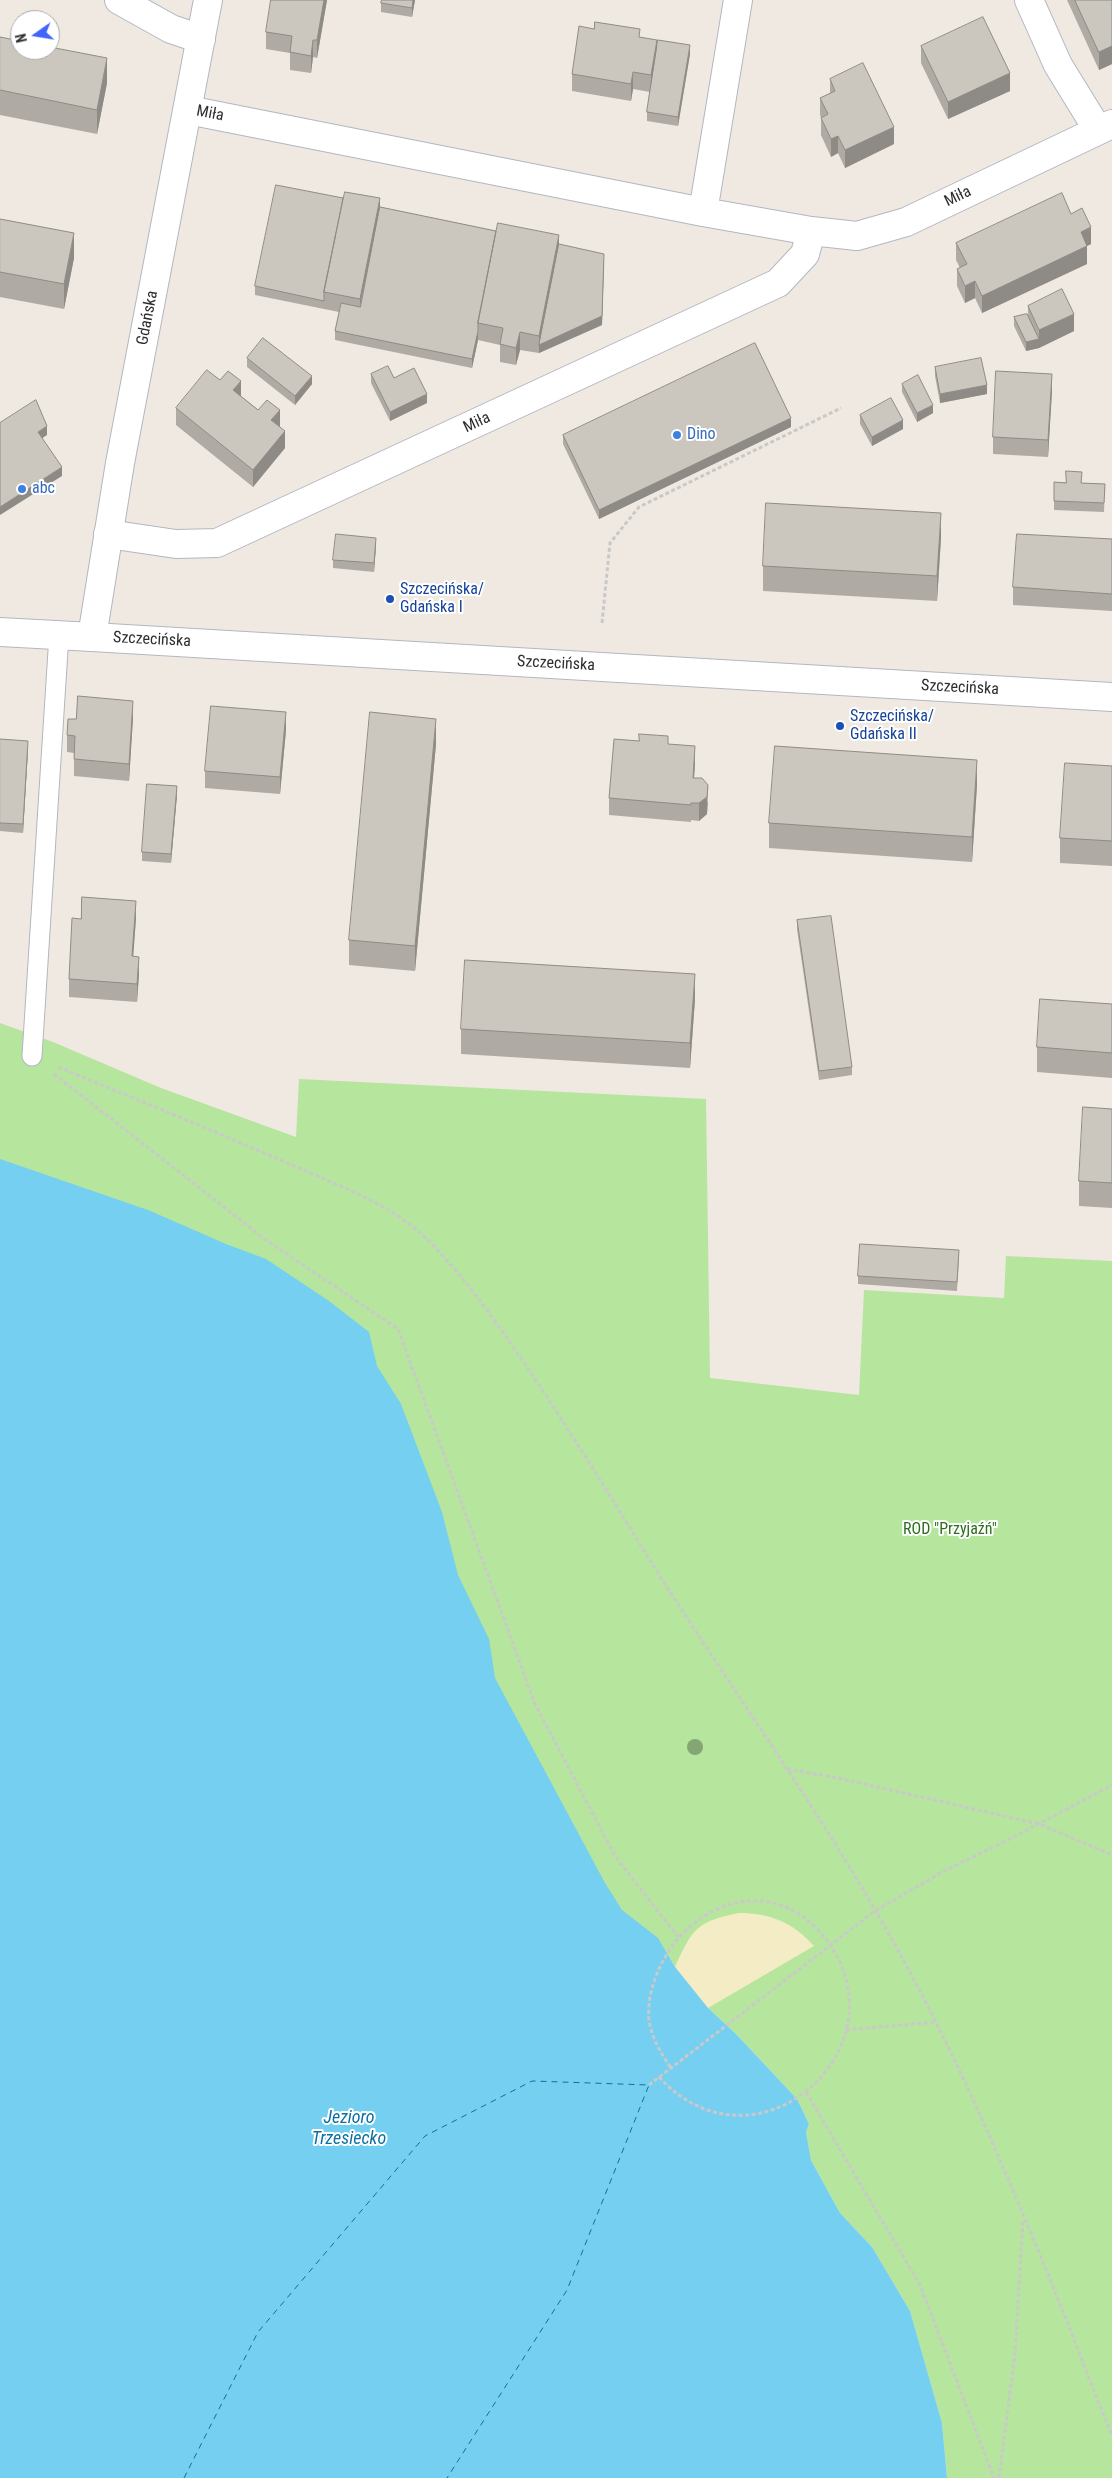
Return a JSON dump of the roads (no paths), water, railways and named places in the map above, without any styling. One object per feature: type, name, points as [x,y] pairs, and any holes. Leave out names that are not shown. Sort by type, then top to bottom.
[{"type":"street","points":[[119,0],[172,29],[201,39]]},
{"type":"street","name":"Gdańska","points":[[92,636],[108,534],[208,0]]},
{"type":"street","points":[[703,212],[738,0]]},
{"type":"street","name":"Miła","points":[[188,110],[703,212],[811,231],[857,236],[906,222],[1105,127],[1058,65],[1029,0]]},
{"type":"street","name":"Miła","points":[[108,534],[176,544],[216,543],[778,283],[805,254],[811,231]]},
{"type":"street","name":"Szczecińska","points":[[0,632],[1112,697]]},
{"type":"lane","points":[[32,1056],[59,635]]},
{"type":"water","name":"Jezioro Trzesiecko","points":[[0,1159],[148,1210],[266,1259],[329,1301],[369,1332],[377,1366],[401,1404],[442,1512],[458,1575],[489,1639],[495,1678],[605,1883],[622,1910],[658,1938],[675,1967],[708,2008],[736,2034],[797,2099],[809,2124],[806,2132],[811,2160],[840,2213],[872,2247],[910,2311],[942,2423],[947,2478],[0,2478]]},
{"type":"place","name":"Dino","points":[[677,435]]},
{"type":"place","name":"abc","points":[[22,489]]},
{"type":"place","name":"Szczecińska/ Gdańska I","points":[[390,599]]},
{"type":"place","name":"Szczecińska/ Gdańska II","points":[[840,726]]},
{"type":"park label","name":"ROD \"Przyjaźń\"","points":[[950,1530]]}]
